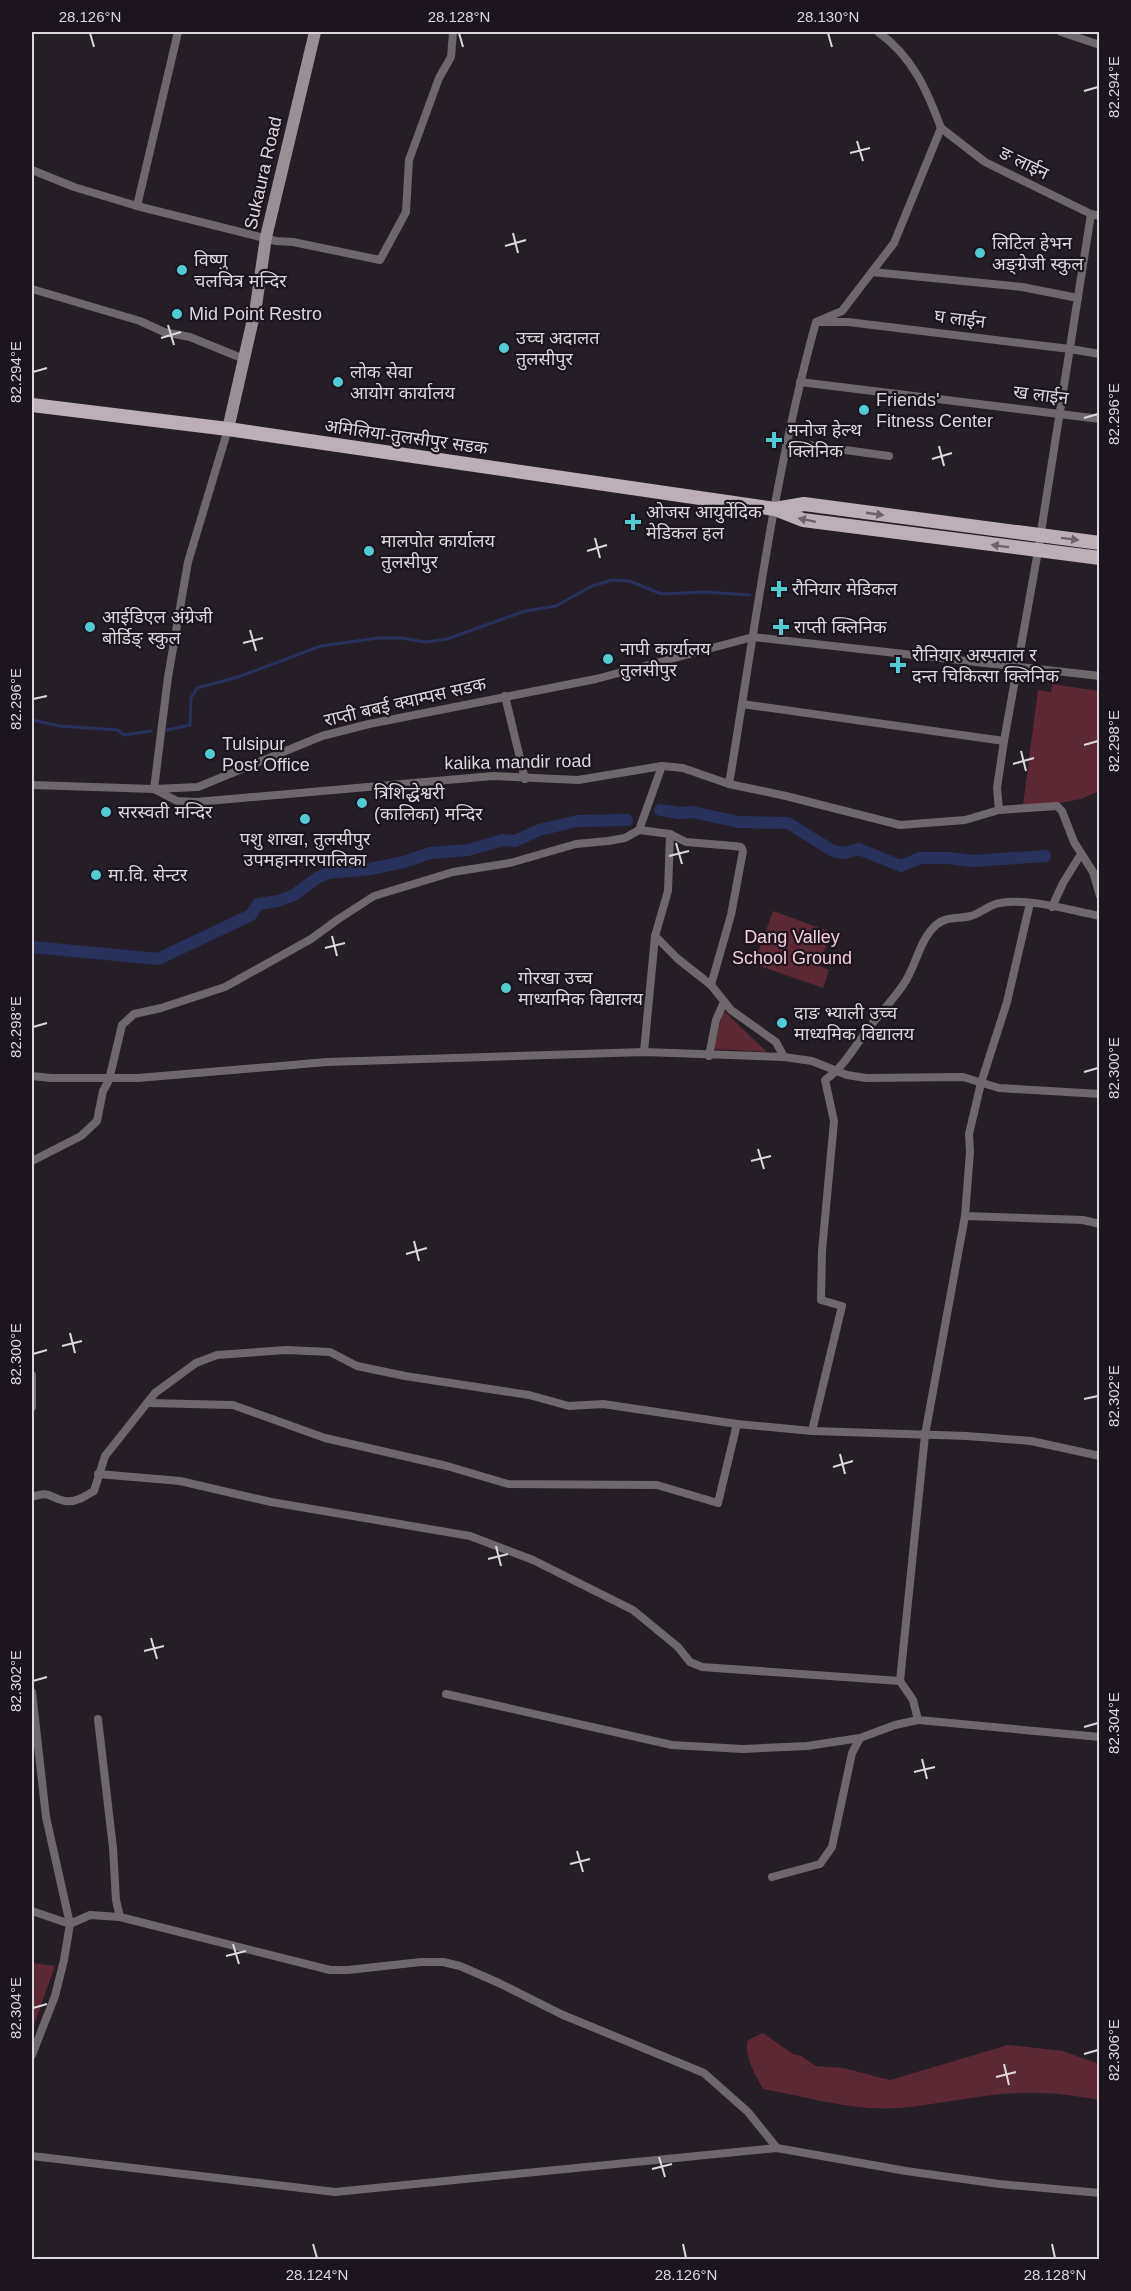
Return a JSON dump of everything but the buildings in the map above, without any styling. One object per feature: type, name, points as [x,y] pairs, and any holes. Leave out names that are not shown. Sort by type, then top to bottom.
[{"type":"main road","name":"अमिलिया-तुलसीपुर सडक","points":[[32,405],[228,429],[776,509]]},
{"type":"main road","points":[[776,509],[804,504],[1100,543]]},
{"type":"main road","points":[[776,509],[802,520],[1100,558]]},
{"type":"street","points":[[137,207],[178,32]]},
{"type":"street","name":"Sukaura Road","points":[[228,429],[256,306],[266,237],[315,32]]},
{"type":"street","points":[[32,170],[74,187],[137,207],[276,241],[293,242],[380,260],[406,213],[409,159],[439,78],[451,57],[453,32]]},
{"type":"street","points":[[729,784],[787,442],[816,322],[842,311],[894,243],[941,128],[914,67],[896,44],[878,32]]},
{"type":"street","points":[[1061,32],[1100,45]]},
{"type":"street","name":"ङ लाईन","points":[[941,128],[985,162],[1095,215]]},
{"type":"street","points":[[999,810],[997,788],[1004,741],[1041,536],[1078,298],[1095,215]]},
{"type":"street","points":[[872,272],[1022,286],[1078,298]]},
{"type":"street","points":[[32,289],[134,318],[164,332],[190,337],[244,359]]},
{"type":"street","name":"घ लाईन","points":[[816,322],[848,322],[1100,354]]},
{"type":"street","name":"ख लाईन","points":[[800,382],[1100,419]]},
{"type":"street","points":[[154,789],[168,677],[188,562],[228,429]]},
{"type":"street","points":[[787,442],[889,456]]},
{"type":"street","points":[[753,637],[1100,676]]},
{"type":"street","name":"राप्ती बबई क्याम्पस सडक","points":[[32,785],[154,789],[198,787],[322,736],[369,724],[596,679],[753,637]]},
{"type":"street","points":[[505,696],[525,779]]},
{"type":"street","points":[[742,705],[1004,741]]},
{"type":"street","points":[[639,831],[662,766]]},
{"type":"street","name":"kalika mandir road","points":[[154,789],[177,801],[195,802],[493,776],[578,780],[662,766],[683,768],[729,784],[900,825],[965,820],[999,810],[1057,806],[1062,811],[1081,854]]},
{"type":"street","points":[[32,1161],[81,1136],[97,1121],[123,1025],[134,1014],[161,1008],[225,987],[311,939],[374,896],[453,872],[510,863],[576,844],[608,841],[639,831],[670,834],[686,842],[741,847],[731,915],[711,985]]},
{"type":"street","points":[[644,1052],[655,936],[668,891],[670,834]]},
{"type":"street","points":[[1052,907],[1063,883],[1081,854],[1093,872],[1100,896]]},
{"type":"street","points":[[812,1431],[842,1306],[821,1300],[822,1251],[834,1120],[825,1080],[838,1071],[904,984],[928,934],[936,924],[946,919],[968,917],[983,912],[996,903],[1030,903],[1100,916]]},
{"type":"street","points":[[918,1720],[913,1700],[900,1681],[925,1435],[965,1216],[970,1152],[969,1134],[981,1083],[1006,1002],[1030,903]]},
{"type":"street","points":[[655,936],[678,959],[711,985],[731,1010],[776,1042],[784,1057]]},
{"type":"street","points":[[709,1056],[716,1020],[724,1002]]},
{"type":"street","points":[[32,1076],[109,1080],[327,1062],[644,1052],[784,1057],[813,1061],[847,1076],[866,1078],[963,1077],[999,1088],[1100,1094]]},
{"type":"street","points":[[965,1216],[1083,1221],[1100,1224]]},
{"type":"street","points":[[32,1497],[50,1493],[66,1502],[83,1498],[94,1491],[105,1456],[147,1403],[155,1393],[196,1363],[217,1355],[286,1350],[330,1352],[365,1368],[529,1395],[568,1406],[603,1404],[736,1424],[812,1431],[967,1436],[1031,1441],[1100,1456]]},
{"type":"street","points":[[32,1375],[32,1407]]},
{"type":"street","points":[[147,1403],[233,1405],[325,1438],[447,1466],[508,1484],[657,1485],[718,1503],[736,1424]]},
{"type":"street","points":[[98,1474],[180,1481],[272,1502],[470,1536],[533,1560],[633,1610],[678,1647],[690,1662],[702,1667],[900,1681]]},
{"type":"street","points":[[32,1692],[46,1817],[70,1924],[55,1996],[32,2055]]},
{"type":"street","points":[[446,1694],[672,1745],[744,1749],[807,1746],[860,1738],[895,1725],[918,1720],[1100,1737]]},
{"type":"street","points":[[98,1719],[113,1848],[116,1900],[120,1917]]},
{"type":"street","points":[[772,1877],[820,1864],[832,1847],[852,1753],[860,1738]]},
{"type":"street","points":[[32,1911],[70,1924],[90,1915],[120,1917],[330,1970],[421,1962],[443,1962],[460,1966],[563,2015],[704,2073],[748,2112],[777,2148]]},
{"type":"street","points":[[32,2156],[335,2192],[777,2148],[906,2171],[999,2184],[1100,2193]]},
{"type":"green space","points":[[1052,684],[1099,691],[1099,791],[1081,799],[1055,804],[1023,805],[1038,690],[1051,692]]},
{"type":"green space","name":"Dang Valley School Ground","points":[[773,911],[831,932],[819,966],[829,970],[823,988],[754,964]]},
{"type":"green space","points":[[723,1010],[767,1052],[714,1049]]},
{"type":"green space","points":[[32,1963],[55,1966],[32,2031]]},
{"type":"green space","points":[[763,2033],[793,2054],[801,2056],[816,2066],[843,2068],[890,2080],[1008,2045],[1063,2051],[1099,2064],[1099,2100],[1075,2096],[1016,2093],[912,2107],[881,2108],[847,2105],[763,2089],[751,2066],[747,2047],[748,2040]]},
{"type":"waterway","points":[[167,730],[190,725],[191,698],[197,688],[238,677],[321,646],[378,638],[401,638],[426,642],[447,639],[525,611],[556,606],[592,586],[612,580],[629,581],[662,594],[704,592],[750,595]]},
{"type":"waterway","points":[[32,720],[60,726],[118,730],[124,735],[151,731]]},
{"type":"waterway","points":[[660,810],[692,812],[739,822],[788,823],[833,851],[844,853],[859,849],[901,866],[920,858],[973,861],[1045,856]]},
{"type":"waterway","points":[[32,947],[158,959],[251,915],[258,904],[278,901],[294,895],[328,873],[370,869],[404,862],[430,853],[468,850],[503,840],[515,841],[539,830],[577,821],[627,820]]},
{"type":"place","name":"लिटिल हेभन अङ्‍ग्रेजी स्कुल","points":[[980,253]]},
{"type":"place","name":"विष्णु चलचित्र मन्दिर","points":[[182,270]]},
{"type":"place","name":"Mid Point Restro","points":[[177,314]]},
{"type":"place","name":"उच्च अदालत तुलसीपुर","points":[[504,348]]},
{"type":"place","name":"लोक सेवा आयोग कार्यालय","points":[[338,382]]},
{"type":"place","name":"Friends' Fitness Center","points":[[864,410]]},
{"type":"place","name":"मनोज हेल्थ क्लिनिक","points":[[774,440]]},
{"type":"place","name":"ओजस आयुर्वेदिक मेडिकल हल","points":[[633,522]]},
{"type":"place","name":"मालपोत कार्यालय तुलसीपुर","points":[[369,551]]},
{"type":"place","name":"रौनियार मेडिकल","points":[[779,589]]},
{"type":"place","name":"आईडिएल अंग्रेजी बोर्डिङ् स्कुल","points":[[90,627]]},
{"type":"place","name":"राप्ती क्लिनिक","points":[[781,627]]},
{"type":"place","name":"नापी कार्यालय तुलसीपुर","points":[[608,659]]},
{"type":"place","name":"रौनियार अस्पताल र दन्त चिकित्सा क्लिनिक","points":[[898,665]]},
{"type":"place","name":"Tulsipur Post Office","points":[[210,754]]},
{"type":"place","name":"त्रिशिद्धेश्वरी (कालिका) मन्दिर","points":[[362,803]]},
{"type":"place","name":"सरस्वती मन्दिर","points":[[106,812]]},
{"type":"place","name":"पशु शाखा, तुलसीपुर उपमहानगरपालिका","points":[[305,819]]},
{"type":"place","name":"मा.वि. सेन्टर","points":[[96,875]]},
{"type":"place","name":"गोरखा उच्च माध्यामिक विद्यालय","points":[[506,988]]},
{"type":"place","name":"दाङ भ्याली उच्च माध्यमिक विद्यालय","points":[[782,1023]]}]
